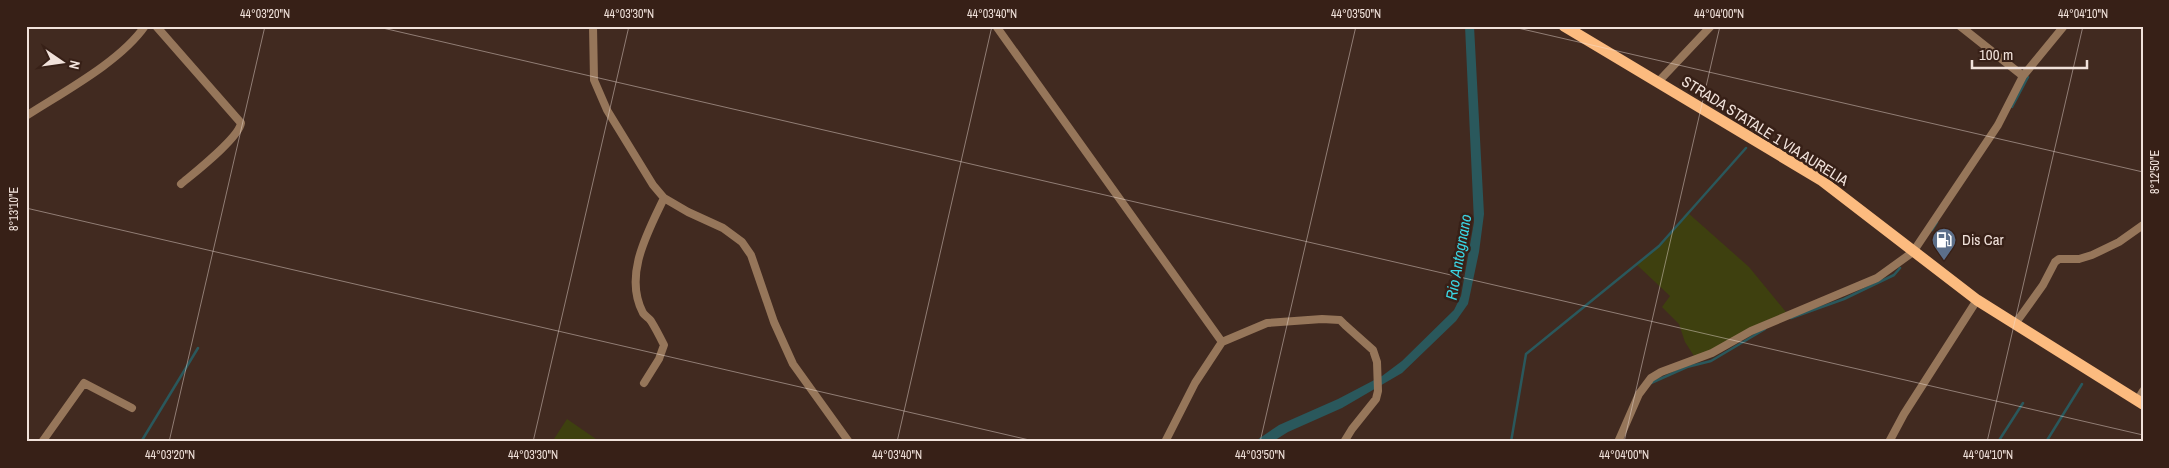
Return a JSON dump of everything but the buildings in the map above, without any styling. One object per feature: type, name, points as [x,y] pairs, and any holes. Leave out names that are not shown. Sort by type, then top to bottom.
[{"type":"main road","name":"STRADA STATALE 1 VIA AURELIA","points":[[1564,26],[1837,191],[1977,300],[2141,399]]},
{"type":"street","points":[[26,116],[101,67],[127,46],[145,26]]},
{"type":"street","points":[[156,26],[242,123],[228,142],[181,184]]},
{"type":"street","points":[[593,26],[596,86],[607,110],[653,184],[664,198],[688,212],[723,228],[742,242],[751,255],[774,322],[793,364],[849,442]]},
{"type":"street","points":[[996,26],[1222,342]]},
{"type":"street","points":[[1658,82],[1712,26]]},
{"type":"street","points":[[1960,26],[2024,76]]},
{"type":"street","points":[[1618,442],[1639,394],[1652,378],[1661,372],[1712,353],[1751,331],[1870,281],[1887,272],[1913,252],[1953,190],[1998,126],[2024,76],[2064,26]]},
{"type":"street","points":[[644,383],[664,345],[650,319],[644,314],[638,295],[636,271],[648,232],[664,198]]},
{"type":"street","points":[[2015,324],[2043,285],[2059,258],[2079,259],[2092,255],[2119,242],[2143,225]]},
{"type":"street","points":[[1888,442],[1977,300]]},
{"type":"street","points":[[1165,442],[1191,390],[1222,342],[1267,323],[1322,319],[1340,320],[1373,350],[1377,362],[1378,391],[1376,399],[1344,442]]},
{"type":"street","points":[[42,442],[84,383],[132,408]]},
{"type":"shaded area","points":[[1687,212],[1749,267],[1786,312],[1752,327],[1711,350],[1694,356],[1685,342],[1679,324],[1662,307],[1670,296],[1637,265],[1666,240]]},
{"type":"shaded area","points":[[567,419],[596,439],[601,442],[552,442]]},
{"type":"water","points":[[1465,26],[1474,26],[1484,214],[1479,252],[1468,304],[1456,321],[1402,373],[1342,408],[1288,432],[1272,442],[1254,442],[1279,425],[1338,399],[1382,376],[1402,361],[1454,310],[1461,296],[1474,222]]},
{"type":"waterway","points":[[2012,107],[2028,77]]},
{"type":"waterway","points":[[1511,442],[1526,354],[1659,246],[1746,148]]},
{"type":"waterway","points":[[1932,230],[1937,222]]},
{"type":"waterway","points":[[1791,318],[1844,299],[1894,275],[1900,268]]},
{"type":"waterway","points":[[1651,383],[1687,367],[1711,361],[1765,329]]},
{"type":"waterway","points":[[141,442],[198,348]]},
{"type":"waterway","points":[[2046,442],[2082,384]]},
{"type":"waterway","points":[[1998,442],[2023,403]]},
{"type":"place","name":"Dis Car","points":[[1944,261]]},
{"type":"water label","name":"Rio Antognano","points":[[1458,257]]}]
